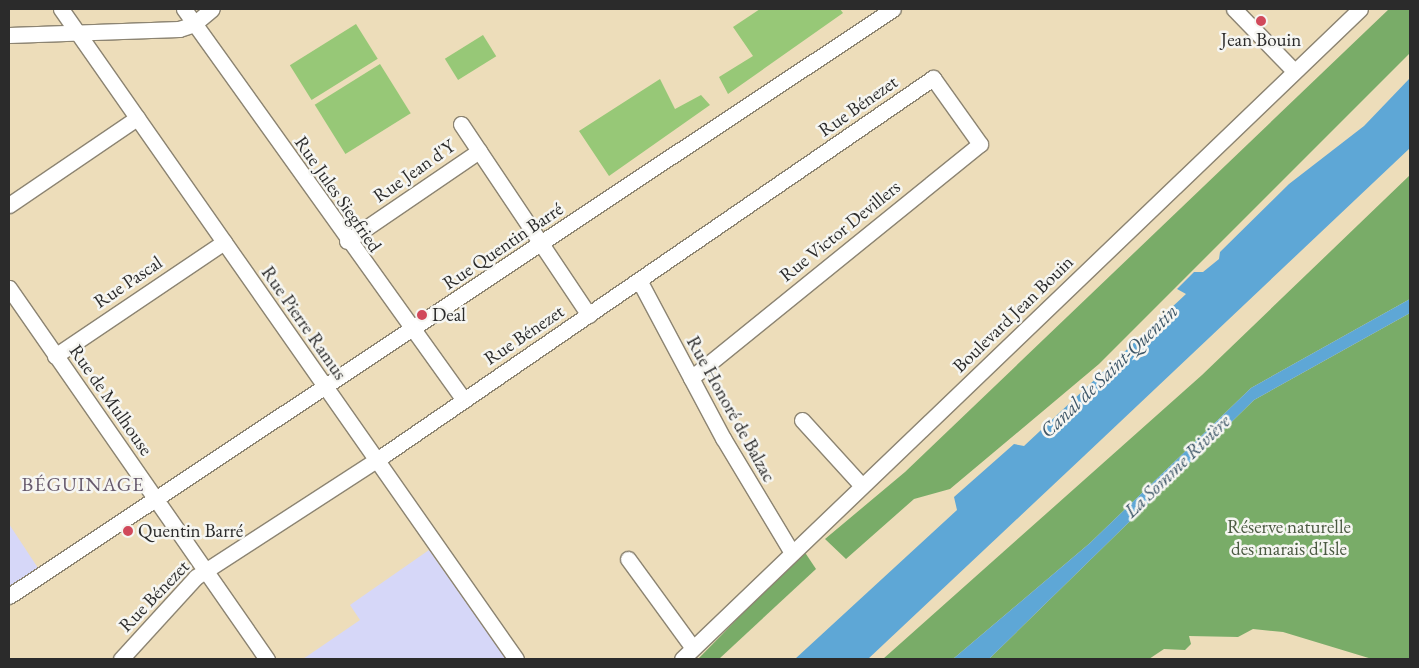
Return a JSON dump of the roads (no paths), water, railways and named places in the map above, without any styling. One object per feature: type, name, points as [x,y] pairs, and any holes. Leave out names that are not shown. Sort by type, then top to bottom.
[{"type":"street","name":"Rue Pierre Ramus","points":[[60,9],[516,659]]},
{"type":"street","name":"Rue Jules Siegfried","points":[[184,9],[412,332],[464,400]]},
{"type":"street","points":[[9,35],[179,29],[194,24],[212,9]]},
{"type":"street","name":"Rue Quentin Barré","points":[[9,596],[412,332],[541,243],[893,9]]},
{"type":"street","points":[[1234,9],[1294,71]]},
{"type":"street","name":"Boulevard Jean Bouin","points":[[682,659],[1360,9]]},
{"type":"street","name":"Rue Bénezet","points":[[121,659],[205,572],[376,460],[640,282],[933,78],[954,107]]},
{"type":"street","name":"Rue Victor Devillers","points":[[691,378],[980,144],[954,107]]},
{"type":"street","points":[[9,205],[137,118]]},
{"type":"street","points":[[461,124],[589,315]]},
{"type":"street","name":"Rue Jean d'Y","points":[[347,241],[478,151]]},
{"type":"street","name":"Rue Pascal","points":[[56,356],[224,242]]},
{"type":"street","name":"Rue Honoré de Balzac","points":[[640,282],[691,378],[792,553]]},
{"type":"street","name":"Rue de Mulhouse","points":[[9,288],[267,659]]},
{"type":"street","points":[[802,420],[862,486]]},
{"type":"street","points":[[628,559],[693,648]]},
{"type":"water","name":"Canal de Saint-Quentin","points":[[1410,78],[1410,148],[1084,456],[868,659],[795,659],[957,510],[954,497],[1014,444],[1024,446],[1186,294],[1177,289],[1194,272],[1203,272],[1219,259],[1220,252],[1289,184],[1364,126]]},
{"type":"water","name":"La Somme Rivière","points":[[1410,299],[1410,313],[1254,400],[989,659],[953,659],[1090,543],[1251,388]]},
{"type":"place","name":"Jean Bouin","points":[[1261,21]]},
{"type":"place","name":"Deal","points":[[422,315]]},
{"type":"place","name":"Quentin Barré","points":[[128,531]]},
{"type":"district","name":"BÉGUINAGE","points":[[83,484]]},
{"type":"park label","name":"Réserve naturelle des marais d'Isle","points":[[1289,538]]}]
